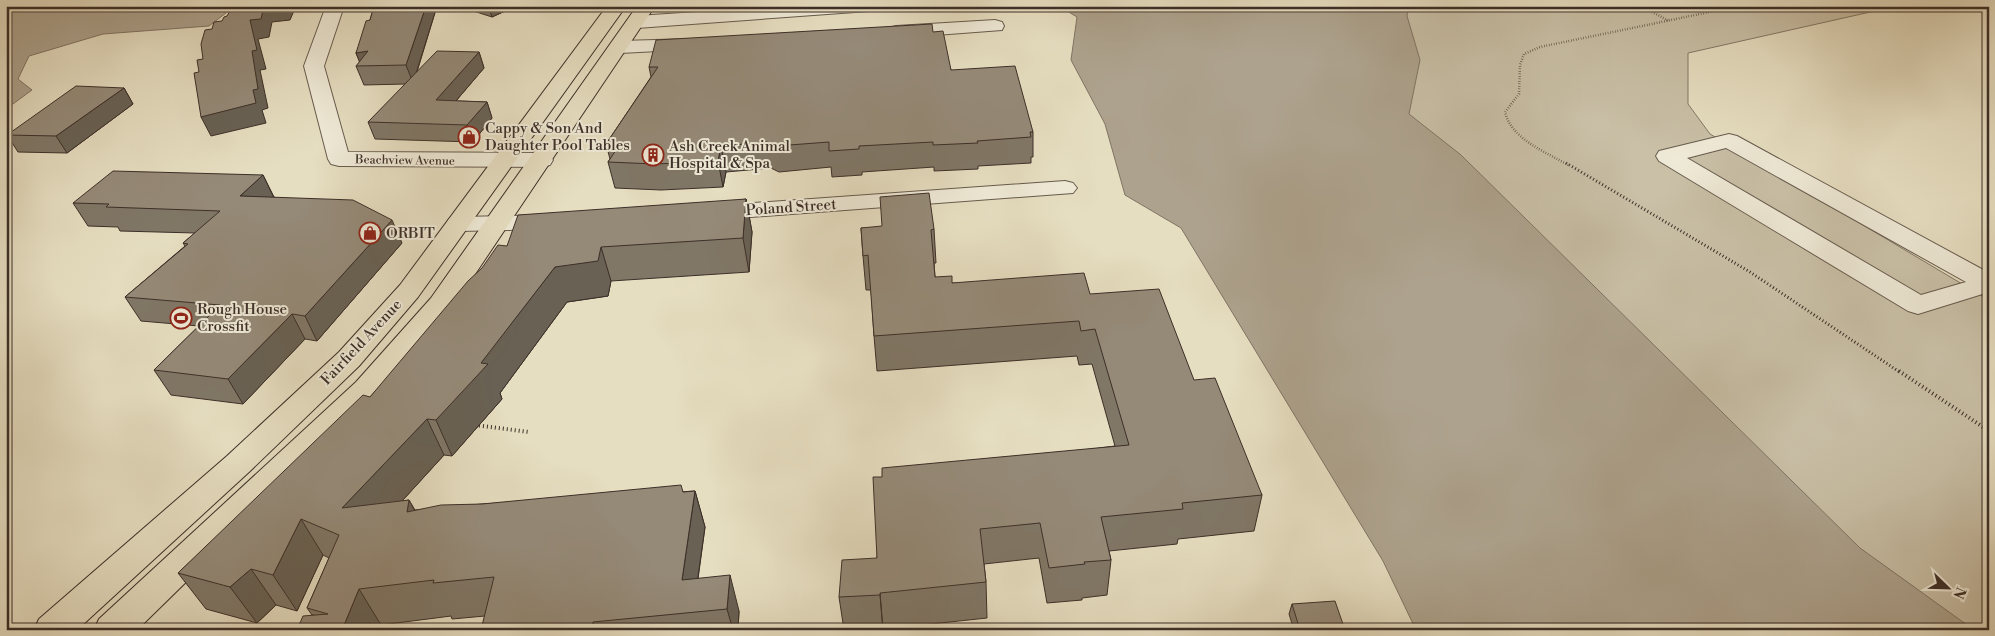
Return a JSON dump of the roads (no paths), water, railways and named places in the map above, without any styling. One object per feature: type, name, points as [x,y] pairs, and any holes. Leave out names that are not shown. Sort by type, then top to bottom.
[{"type":"main road","name":"Fairfield Avenue","points":[[52,630],[238,464],[349,359],[409,291],[588,46],[626,15]]},
{"type":"main road","points":[[112,630],[332,422],[366,388],[441,304],[620,47],[626,15]]},
{"type":"main road","points":[[588,46],[620,47]]},
{"type":"main road","points":[[292,413],[332,422]]},
{"type":"street","name":"Beachview Avenue","points":[[335,6],[314,66],[339,159],[542,160]]},
{"type":"street","points":[[626,15],[869,6]]},
{"type":"street","points":[[878,33],[995,26]]},
{"type":"street","points":[[620,47],[644,48],[712,43]]},
{"type":"street","points":[[1729,141],[1989,284],[1918,305],[1667,156],[1729,141]]},
{"type":"street","name":"Poland Street","points":[[690,215],[1065,188]]},
{"type":"street","points":[[458,224],[575,222]]},
{"type":"place","name":"Cappy & Son And Daughter Pool Tables","points":[[469,137]]},
{"type":"place","name":"Ash Creek Animal Hospital & Spa","points":[[653,155]]},
{"type":"place","name":"ORBIT","points":[[370,233]]},
{"type":"place","name":"Rough House Crossfit","points":[[181,318]]}]
